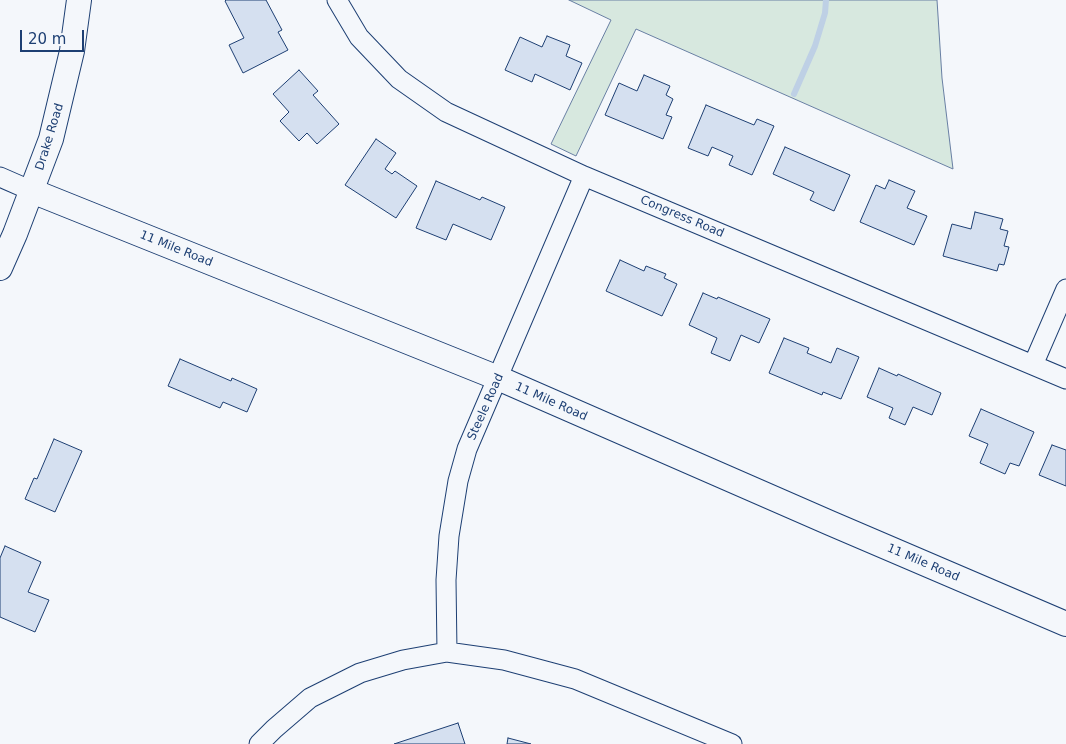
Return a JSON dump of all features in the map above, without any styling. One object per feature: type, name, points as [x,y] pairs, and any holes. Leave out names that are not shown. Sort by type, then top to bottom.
[{"type":"street","name":"Drake Road","points":[[0,268],[51,139],[72,51],[79,0]]},
{"type":"street","name":"Congress Road","points":[[337,0],[359,37],[399,79],[446,112],[584,176],[1066,379]]},
{"type":"street","name":"Steele Road","points":[[447,652],[446,580],[449,536],[458,481],[467,449],[584,176]]},
{"type":"street","points":[[0,177],[32,191]]},
{"type":"street","name":"11 Mile Road","points":[[32,191],[498,378],[821,520],[1066,624]]},
{"type":"street","points":[[1033,365],[1066,289]]},
{"type":"street","points":[[259,744],[310,698],[360,673],[403,660],[447,652],[504,660],[575,679],[732,744]]},
{"type":"shaded area","points":[[569,0],[937,0],[942,78],[953,169],[636,29],[576,156],[551,144],[611,20]]},
{"type":"building","points":[[226,0],[266,0],[282,30],[278,32],[288,50],[243,73],[229,45],[244,38]]},
{"type":"building","points":[[547,36],[570,45],[566,56],[582,63],[570,90],[535,74],[532,82],[505,70],[520,37],[542,47]]},
{"type":"building","points":[[299,70],[318,91],[313,95],[339,124],[317,144],[307,133],[299,141],[280,121],[289,112],[273,94]]},
{"type":"building","points":[[644,75],[670,86],[666,95],[673,99],[666,115],[672,117],[663,139],[605,115],[619,83],[637,91]]},
{"type":"building","points":[[706,105],[754,125],[757,119],[774,126],[752,175],[729,165],[733,156],[712,147],[708,156],[688,148]]},
{"type":"building","points":[[376,139],[396,153],[385,169],[392,174],[395,171],[417,186],[396,218],[345,185]]},
{"type":"building","points":[[785,147],[850,175],[834,211],[810,200],[814,192],[773,174]]},
{"type":"building","points":[[889,180],[915,191],[907,208],[927,216],[914,245],[860,222],[876,185],[885,189]]},
{"type":"building","points":[[436,181],[480,200],[482,197],[505,207],[491,240],[453,224],[446,240],[416,228]]},
{"type":"building","points":[[975,212],[1003,219],[1000,229],[1008,231],[1004,246],[1009,247],[1004,265],[999,264],[997,271],[943,256],[952,224],[971,229]]},
{"type":"building","points":[[620,260],[644,271],[646,266],[666,274],[664,278],[677,284],[662,316],[606,291]]},
{"type":"building","points":[[703,293],[717,299],[718,297],[770,319],[759,343],[741,335],[730,361],[711,353],[717,338],[689,325]]},
{"type":"building","points":[[784,338],[809,348],[807,353],[831,363],[837,348],[859,357],[841,399],[823,392],[822,395],[769,373]]},
{"type":"building","points":[[180,359],[231,381],[232,378],[257,389],[247,412],[223,402],[220,408],[168,386]]},
{"type":"building","points":[[879,368],[897,376],[898,374],[941,393],[932,415],[913,407],[905,425],[889,418],[893,408],[867,397]]},
{"type":"building","points":[[981,409],[1034,432],[1019,466],[1010,463],[1005,474],[980,463],[988,444],[969,436]]},
{"type":"building","points":[[54,439],[82,451],[55,512],[25,499],[34,478],[37,479]]},
{"type":"building","points":[[1052,445],[1066,450],[1066,486],[1039,475]]},
{"type":"building","points":[[5,546],[41,562],[28,592],[49,600],[35,632],[0,617],[0,558]]},
{"type":"building","points":[[458,723],[465,744],[394,744]]},
{"type":"building","points":[[508,738],[531,744],[507,744]]},
{"type":"waterway","points":[[794,94],[815,46],[825,13],[826,0]]}]
